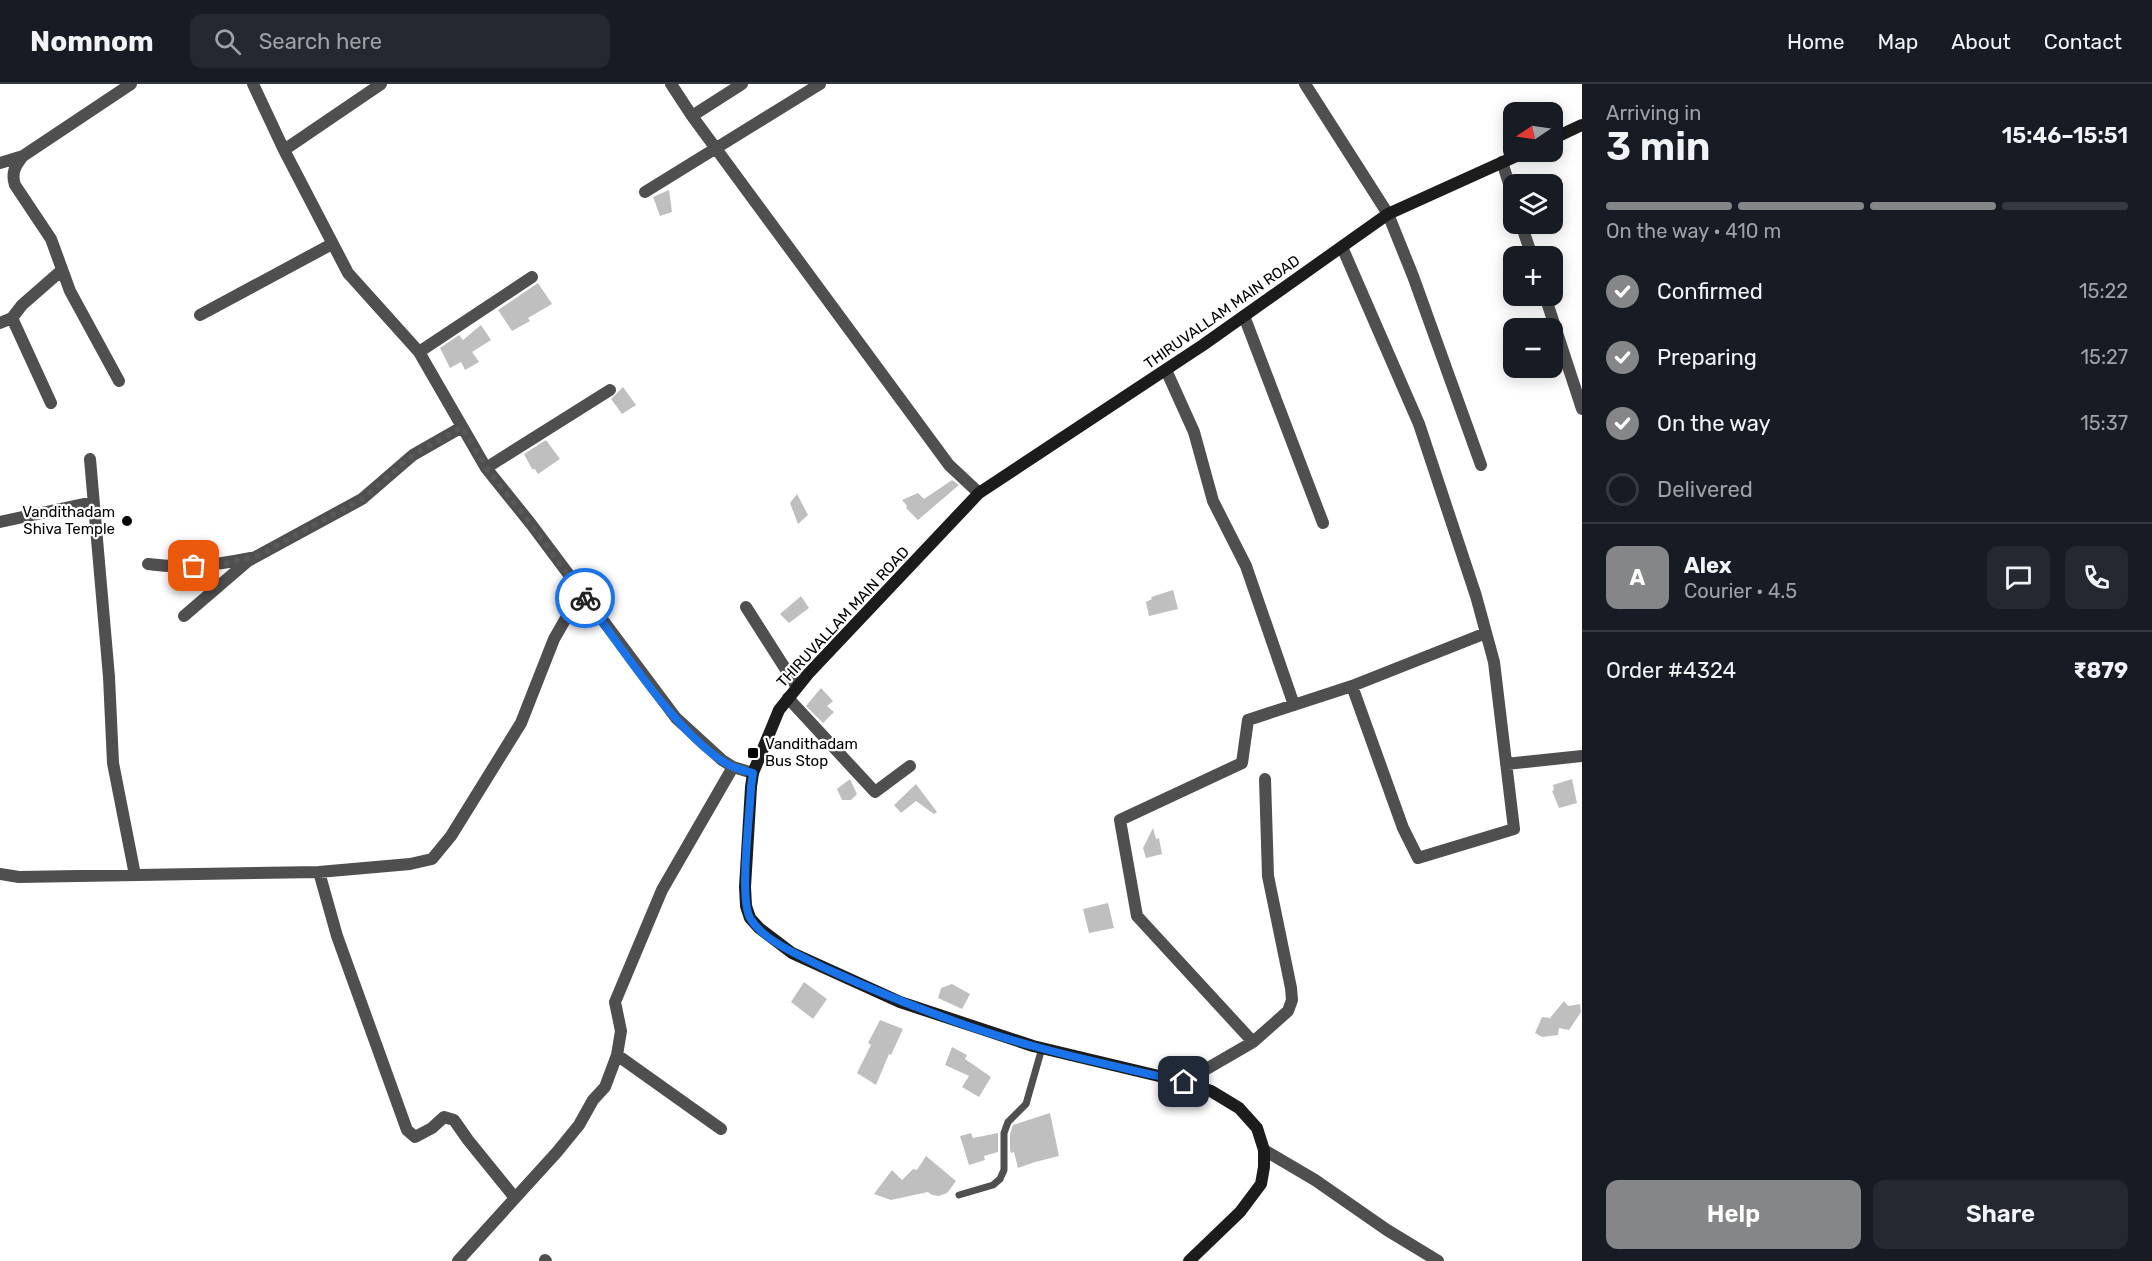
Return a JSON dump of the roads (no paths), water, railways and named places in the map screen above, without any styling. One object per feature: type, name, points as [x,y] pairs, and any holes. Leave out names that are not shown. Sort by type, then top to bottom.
[{"type":"main road","points":[[1563,134],[1582,125]]},
{"type":"main road","name":"THIRUVALLAM MAIN ROAD","points":[[1189,1261],[1240,1212],[1261,1184],[1264,1149],[1257,1128],[1239,1108],[1211,1091],[1184,1082],[1042,1048],[900,1002],[792,952],[759,928],[750,918],[746,906],[745,887],[753,773],[779,710],[788,698],[979,493],[1166,370],[1388,214],[1502,162]]},
{"type":"street","points":[[0,163],[23,156],[131,84]]},
{"type":"street","points":[[253,84],[284,150],[348,273],[419,352],[486,468],[531,524],[676,718],[698,740],[733,767],[753,773]]},
{"type":"street","points":[[284,150],[381,84]]},
{"type":"street","points":[[671,84],[692,116],[949,465],[979,493]]},
{"type":"street","points":[[692,116],[742,84]]},
{"type":"street","points":[[645,192],[820,84]]},
{"type":"street","points":[[1305,84],[1388,214],[1413,276],[1481,465]]},
{"type":"street","points":[[23,156],[14,170],[15,185],[51,239],[70,291],[118,381]]},
{"type":"street","points":[[1502,162],[1506,174]]},
{"type":"street","points":[[200,315],[332,244]]},
{"type":"street","points":[[1342,247],[1419,424],[1476,596],[1494,662],[1514,829],[1418,858],[1403,828],[1352,686]]},
{"type":"street","points":[[0,323],[12,318],[22,304],[62,270]]},
{"type":"street","points":[[419,352],[532,277]]},
{"type":"street","points":[[1548,306],[1582,409]]},
{"type":"street","points":[[1245,316],[1323,523]]},
{"type":"street","points":[[12,318],[51,403]]},
{"type":"street","points":[[1166,370],[1194,432],[1214,501],[1246,566],[1294,705]]},
{"type":"street","points":[[486,468],[610,390]]},
{"type":"street","points":[[184,616],[255,557],[362,499],[413,455],[462,427]]},
{"type":"street","points":[[90,459],[109,677],[113,763],[135,875]]},
{"type":"street","points":[[0,522],[93,501]]},
{"type":"street","points":[[148,564],[171,567],[217,565],[255,557]]},
{"type":"street","points":[[0,874],[19,877],[319,872],[425,861],[438,853],[451,836],[521,723],[554,639],[581,592]]},
{"type":"street","points":[[746,607],[797,687]]},
{"type":"street","points":[[1253,1042],[1137,916],[1120,820],[1242,763],[1248,720],[1352,686],[1486,633]]},
{"type":"street","points":[[788,698],[874,792],[910,766]]},
{"type":"street","points":[[1506,764],[1582,756]]},
{"type":"street","points":[[458,1261],[579,1125],[593,1100],[605,1087],[617,1055],[621,1031],[615,1002],[662,890],[733,767]]},
{"type":"street","points":[[1184,1082],[1253,1042],[1287,1011],[1292,1000],[1285,954],[1268,876],[1265,779]]},
{"type":"street","points":[[319,872],[337,936],[407,1130],[415,1137],[432,1128],[444,1117],[454,1120],[515,1198]]},
{"type":"street","points":[[617,1055],[722,1129]]},
{"type":"street","points":[[1264,1149],[1438,1261]]},
{"type":"lane","points":[[959,1195],[993,1185],[1000,1179],[1004,1170],[1004,1133],[1008,1122],[1026,1104],[1042,1048]]},
{"type":"place","name":"Vandithadam Shiva Temple","points":[[127,521]]},
{"type":"place","name":"Vandithadam Bus Stop","points":[[753,753]]}]
